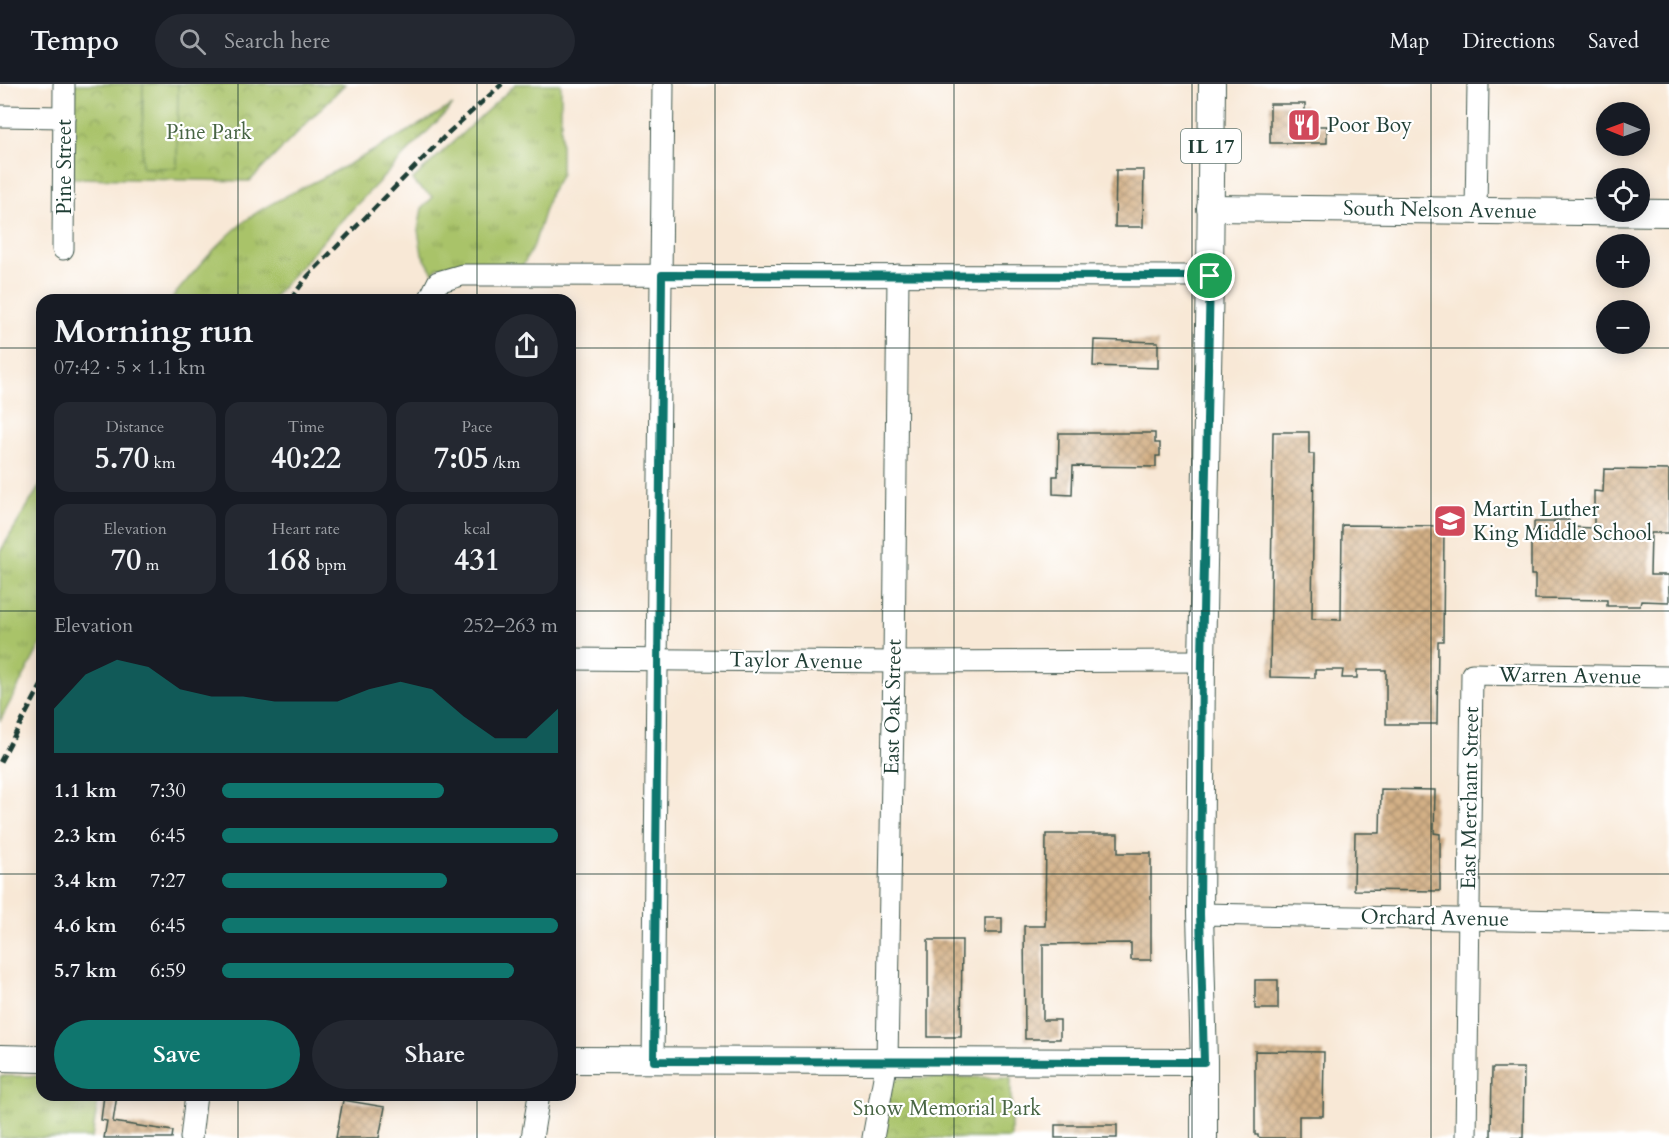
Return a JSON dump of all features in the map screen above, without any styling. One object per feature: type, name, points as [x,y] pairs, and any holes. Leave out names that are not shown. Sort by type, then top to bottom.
[{"type":"main road","name":"IL 17","points":[[1204,1138],[1200,914],[1212,84]]},
{"type":"main road","name":"South Nelson Avenue","points":[[1210,208],[1669,213]]},
{"type":"main road","points":[[0,1058],[36,1059]]},
{"type":"main road","points":[[576,1060],[1204,1062]]},
{"type":"street","name":"Pine Street","points":[[63,249],[64,84]]},
{"type":"street","points":[[654,1061],[663,84]]},
{"type":"street","points":[[1476,210],[1478,84]]},
{"type":"street","points":[[0,116],[64,117]]},
{"type":"street","points":[[434,291],[462,274],[1210,276]]},
{"type":"street","name":"East Oak Street","points":[[873,1138],[887,1061],[898,275]]},
{"type":"street","name":"Taylor Avenue","points":[[576,659],[894,662],[1202,661]]},
{"type":"street","name":"Warren Avenue","points":[[1472,674],[1669,677]]},
{"type":"street","name":"East Merchant Street","points":[[1466,1138],[1472,674]]},
{"type":"street","name":"Orchard Avenue","points":[[1200,914],[1669,923]]},
{"type":"street","points":[[191,1138],[195,1101]]},
{"type":"street","points":[[532,1138],[537,1101]]},
{"type":"green space","name":"Pine Park","points":[[74,84],[345,84],[250,181],[73,178]]},
{"type":"green space","points":[[143,84],[178,84],[177,168],[142,168]]},
{"type":"green space","points":[[516,84],[561,84],[561,174],[550,193],[534,245],[522,267],[445,266],[438,267],[433,273],[422,254],[418,230],[422,208],[433,197],[415,184],[413,179]]},
{"type":"green space","points":[[453,105],[338,224],[276,294],[175,294],[220,244],[253,215],[283,197],[364,156]]},
{"type":"green space","points":[[36,492],[36,653],[0,721],[0,552]]},
{"type":"green space","points":[[0,1076],[36,1076],[36,1101],[98,1101],[92,1138],[0,1138]]},
{"type":"green space","name":"Snow Memorial Park","points":[[1011,1077],[1011,1138],[883,1138],[892,1081],[897,1078]]},
{"type":"building","points":[[1270,104],[1305,104],[1305,121],[1314,121],[1313,126],[1327,126],[1327,143],[1270,143]]},
{"type":"building","points":[[1116,170],[1144,170],[1143,227],[1115,227]]},
{"type":"building","points":[[1094,340],[1158,342],[1158,368],[1093,366]]},
{"type":"building","points":[[1273,432],[1309,432],[1309,454],[1314,454],[1312,619],[1341,620],[1342,525],[1444,526],[1443,641],[1438,641],[1437,724],[1386,724],[1386,670],[1357,670],[1357,678],[1342,678],[1343,670],[1315,670],[1315,678],[1270,677]]},
{"type":"building","points":[[1059,433],[1155,433],[1155,443],[1160,443],[1160,456],[1156,456],[1156,467],[1073,466],[1072,495],[1053,494],[1053,476],[1058,476]]},
{"type":"building","points":[[1604,469],[1669,470],[1669,533],[1651,533],[1650,575],[1669,575],[1669,602],[1641,601],[1640,606],[1607,606],[1607,600],[1535,599],[1535,575],[1531,575],[1531,532],[1534,531],[1534,522],[1569,520],[1569,527],[1594,528],[1594,491],[1603,492]]},
{"type":"building","points":[[1381,789],[1435,790],[1434,833],[1440,834],[1440,891],[1354,890],[1355,833],[1380,833]]},
{"type":"building","points":[[1046,834],[1118,834],[1118,853],[1151,853],[1151,960],[1131,960],[1131,943],[1043,944],[1043,1020],[1060,1020],[1060,1039],[1025,1039],[1024,926],[1045,926]]},
{"type":"building","points":[[985,918],[1002,918],[1002,933],[985,933]]},
{"type":"building","points":[[928,940],[962,940],[961,1037],[928,1037]]},
{"type":"building","points":[[1255,980],[1278,980],[1278,1009],[1255,1009]]},
{"type":"building","points":[[1255,1051],[1324,1052],[1323,1116],[1299,1116],[1299,1138],[1262,1138],[1255,1135]]},
{"type":"building","points":[[1492,1068],[1524,1068],[1523,1138],[1491,1138]]},
{"type":"building","points":[[103,1101],[116,1101],[113,1122],[173,1131],[172,1138],[104,1138],[107,1121],[101,1120]]},
{"type":"building","points":[[343,1101],[385,1107],[379,1138],[336,1138]]},
{"type":"building","points":[[1055,1125],[1117,1125],[1117,1138],[1055,1138]]},
{"type":"railway","points":[[294,294],[308,276],[448,133],[502,84]]},
{"type":"railway","points":[[0,762],[36,695]]},
{"type":"place","name":"Poor Boy","points":[[1304,125]]},
{"type":"place","name":"Martin Luther King Middle School","points":[[1450,521]]},
{"type":"route","points":[[662,275],[1210,276],[1202,661],[1200,914],[1204,1062],[654,1061],[662,275]]}]
